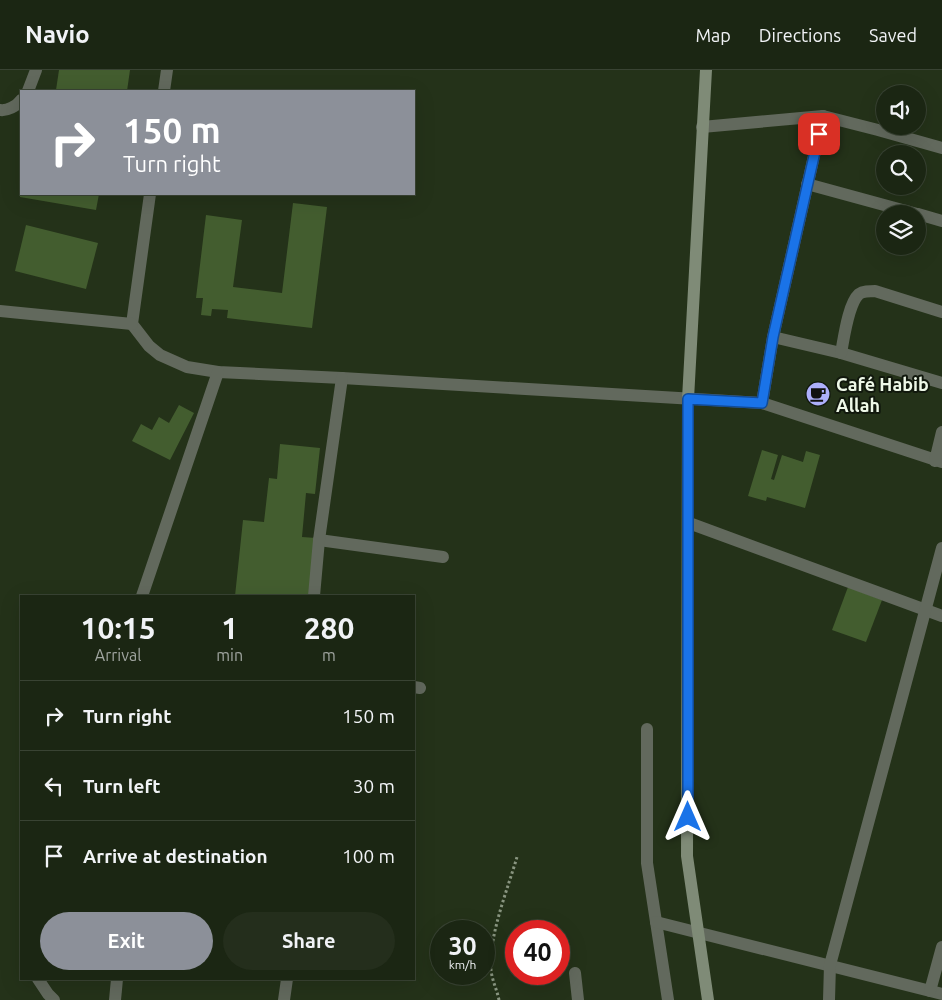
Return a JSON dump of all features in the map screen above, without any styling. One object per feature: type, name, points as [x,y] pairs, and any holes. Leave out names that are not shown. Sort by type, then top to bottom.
[{"type":"street","points":[[28,90],[36,70]]},
{"type":"street","points":[[164,90],[167,70]]},
{"type":"street","points":[[706,70],[688,399],[687,856],[708,1000]]},
{"type":"street","points":[[0,110],[4,111],[20,101]]},
{"type":"street","points":[[702,127],[823,116],[942,148]]},
{"type":"street","points":[[762,403],[773,337],[823,116]]},
{"type":"street","points":[[807,184],[884,205]]},
{"type":"street","points":[[150,195],[132,324],[149,346],[160,356],[187,367],[218,372],[762,403],[939,462],[942,432]]},
{"type":"street","points":[[926,216],[942,220]]},
{"type":"street","points":[[841,353],[851,309],[858,295],[864,291],[874,291],[942,312]]},
{"type":"street","points":[[0,311],[132,324]]},
{"type":"street","points":[[773,337],[841,353],[942,383]]},
{"type":"street","points":[[142,595],[218,372]]},
{"type":"street","points":[[314,595],[319,540],[342,378]]},
{"type":"street","points":[[689,523],[942,616]]},
{"type":"street","points":[[319,540],[443,558]]},
{"type":"street","points":[[829,1000],[830,965],[942,548]]},
{"type":"street","points":[[648,729],[647,863],[668,1000]]},
{"type":"street","points":[[656,922],[936,993],[942,947]]},
{"type":"street","points":[[575,973],[578,1000]]},
{"type":"street","points":[[39,980],[54,1000]]},
{"type":"street","points":[[115,1000],[117,980]]},
{"type":"street","points":[[284,1000],[287,980]]},
{"type":"path","points":[[499,1000],[491,972],[492,941],[518,857]]},
{"type":"building","points":[[59,70],[130,70],[127,90],[56,90]]},
{"type":"building","points":[[20,195],[99,195],[96,210],[20,197]]},
{"type":"building","points":[[293,203],[327,207],[312,328],[227,318],[228,310],[212,309],[211,316],[201,315],[203,298],[196,298],[206,215],[242,220],[233,287],[282,293]]},
{"type":"building","points":[[26,225],[98,243],[86,289],[15,271]]},
{"type":"building","points":[[179,405],[194,413],[170,460],[132,441],[141,424],[152,430],[159,417],[169,423]]},
{"type":"building","points":[[280,444],[320,448],[315,494],[306,493],[302,537],[316,538],[309,595],[235,595],[243,520],[264,522],[269,478],[277,479]]},
{"type":"building","points":[[762,450],[778,455],[771,479],[774,480],[782,455],[803,462],[806,451],[820,455],[805,508],[767,497],[766,501],[748,496]]},
{"type":"building","points":[[848,587],[882,600],[866,642],[832,630]]},
{"type":"place","name":"Café Habib Allah","points":[[818,394]]},
{"type":"route","points":[[688,817],[688,399],[762,403],[773,337],[819,134]]}]
